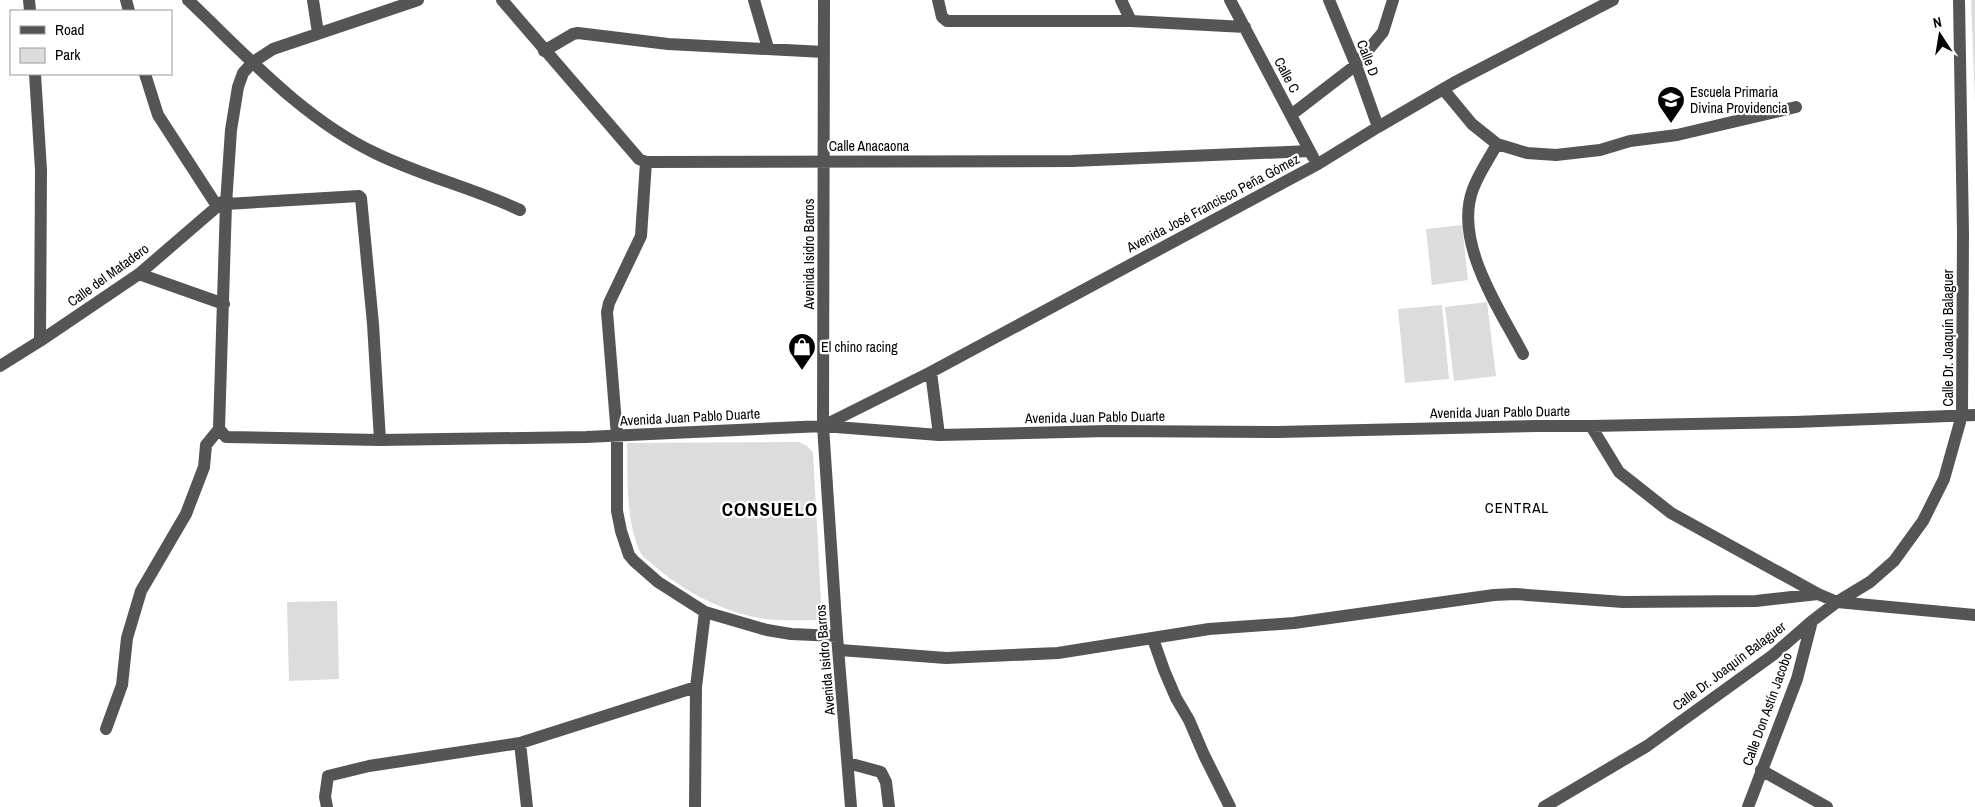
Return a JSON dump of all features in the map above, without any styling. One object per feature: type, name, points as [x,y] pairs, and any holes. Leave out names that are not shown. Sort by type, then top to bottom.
[{"type":"street","points":[[188,0],[297,104],[342,136],[375,154],[520,210]]},
{"type":"street","points":[[313,0],[318,33]]},
{"type":"street","points":[[106,729],[122,686],[127,638],[141,591],[186,514],[204,467],[206,445],[219,429],[224,304],[223,203],[231,130],[238,87],[243,74],[253,62],[273,49],[418,0]]},
{"type":"street","points":[[502,0],[639,159],[646,162],[641,236],[608,307],[617,436],[617,511],[626,549],[634,561],[658,582],[704,612],[766,630],[791,634],[837,636]]},
{"type":"street","points":[[754,0],[768,48]]},
{"type":"street","name":"Avenida Isidro Barros","points":[[824,0],[823,426],[851,807]]},
{"type":"street","points":[[938,0],[942,17],[947,21],[1131,21],[1245,27]]},
{"type":"street","points":[[1121,0],[1131,21]]},
{"type":"street","name":"Calle C","points":[[1230,0],[1318,164]]},
{"type":"street","name":"Calle D","points":[[1329,0],[1356,65],[1378,127]]},
{"type":"street","points":[[1291,115],[1356,65],[1383,32],[1393,0]]},
{"type":"street","name":"Avenida José Francisco Peña Gómez","points":[[823,426],[931,372],[1318,164],[1444,89],[1613,0]]},
{"type":"street","name":"Calle Dr. Joaquín Balaguer","points":[[1544,807],[1647,746],[1772,656],[1812,620],[1870,582],[1894,561],[1922,521],[1944,479],[1969,415],[1963,234],[1959,0]]},
{"type":"street","points":[[544,51],[572,34],[578,33],[668,44],[824,52]]},
{"type":"street","points":[[35,75],[41,170],[40,342]]},
{"type":"street","points":[[145,75],[158,115],[223,203]]},
{"type":"street","points":[[1444,89],[1472,124],[1497,144],[1527,153],[1556,155],[1600,150],[1630,141],[1677,135],[1796,107]]},
{"type":"street","points":[[1497,144],[1473,189],[1468,210],[1469,236],[1478,266],[1523,354]]},
{"type":"street","name":"Calle Anacaona","points":[[646,162],[1072,161],[1310,151]]},
{"type":"street","points":[[223,203],[359,196],[361,198],[373,324],[380,440]]},
{"type":"street","name":"Calle del Matadero","points":[[0,366],[40,342],[139,274],[223,203]]},
{"type":"street","points":[[139,274],[224,304]]},
{"type":"street","points":[[931,372],[939,435]]},
{"type":"street","name":"Avenida Juan Pablo Duarte","points":[[219,429],[226,437],[380,440],[617,436],[823,426],[939,435],[1108,431],[1278,432],[1795,422],[1969,415]]},
{"type":"street","points":[[1590,426],[1619,472],[1671,514],[1818,594],[1837,602],[1975,615]]},
{"type":"street","points":[[840,650],[963,658],[1058,654],[1209,629],[1303,622],[1494,595],[1524,595],[1623,602],[1756,601],[1818,594]]},
{"type":"street","points":[[695,807],[696,687],[704,612]]},
{"type":"street","name":"Calle Don Astín Jacobo","points":[[1748,807],[1760,770],[1796,679],[1812,620]]},
{"type":"street","points":[[1153,639],[1176,698],[1189,720],[1230,807]]},
{"type":"street","points":[[327,807],[325,797],[328,776],[369,766],[520,743],[696,687]]},
{"type":"street","points":[[520,743],[527,807]]},
{"type":"street","points":[[848,763],[881,772],[886,782],[888,807]]},
{"type":"street","points":[[1760,770],[1827,807]]},
{"type":"green space","points":[[1971,0],[1975,0],[1975,103]]},
{"type":"green space","points":[[1462,225],[1468,280],[1432,285],[1426,229]]},
{"type":"green space","points":[[1487,302],[1496,376],[1454,381],[1445,307]]},
{"type":"green space","points":[[1442,305],[1449,379],[1405,383],[1398,309]]},
{"type":"green space","points":[[799,442],[813,452],[822,620],[764,619],[733,611],[707,601],[683,587],[660,571],[641,553],[635,539],[630,512],[627,443]]},
{"type":"green space","points":[[337,601],[339,679],[289,681],[287,602]]},
{"type":"place","name":"Escuela Primaria Divina Providencia","points":[[1671,124]]},
{"type":"place","name":"El chino racing","points":[[802,371]]},
{"type":"district","name":"CENTRAL","points":[[1517,508]]},
{"type":"district","name":"CONSUELO","points":[[770,509]]}]
